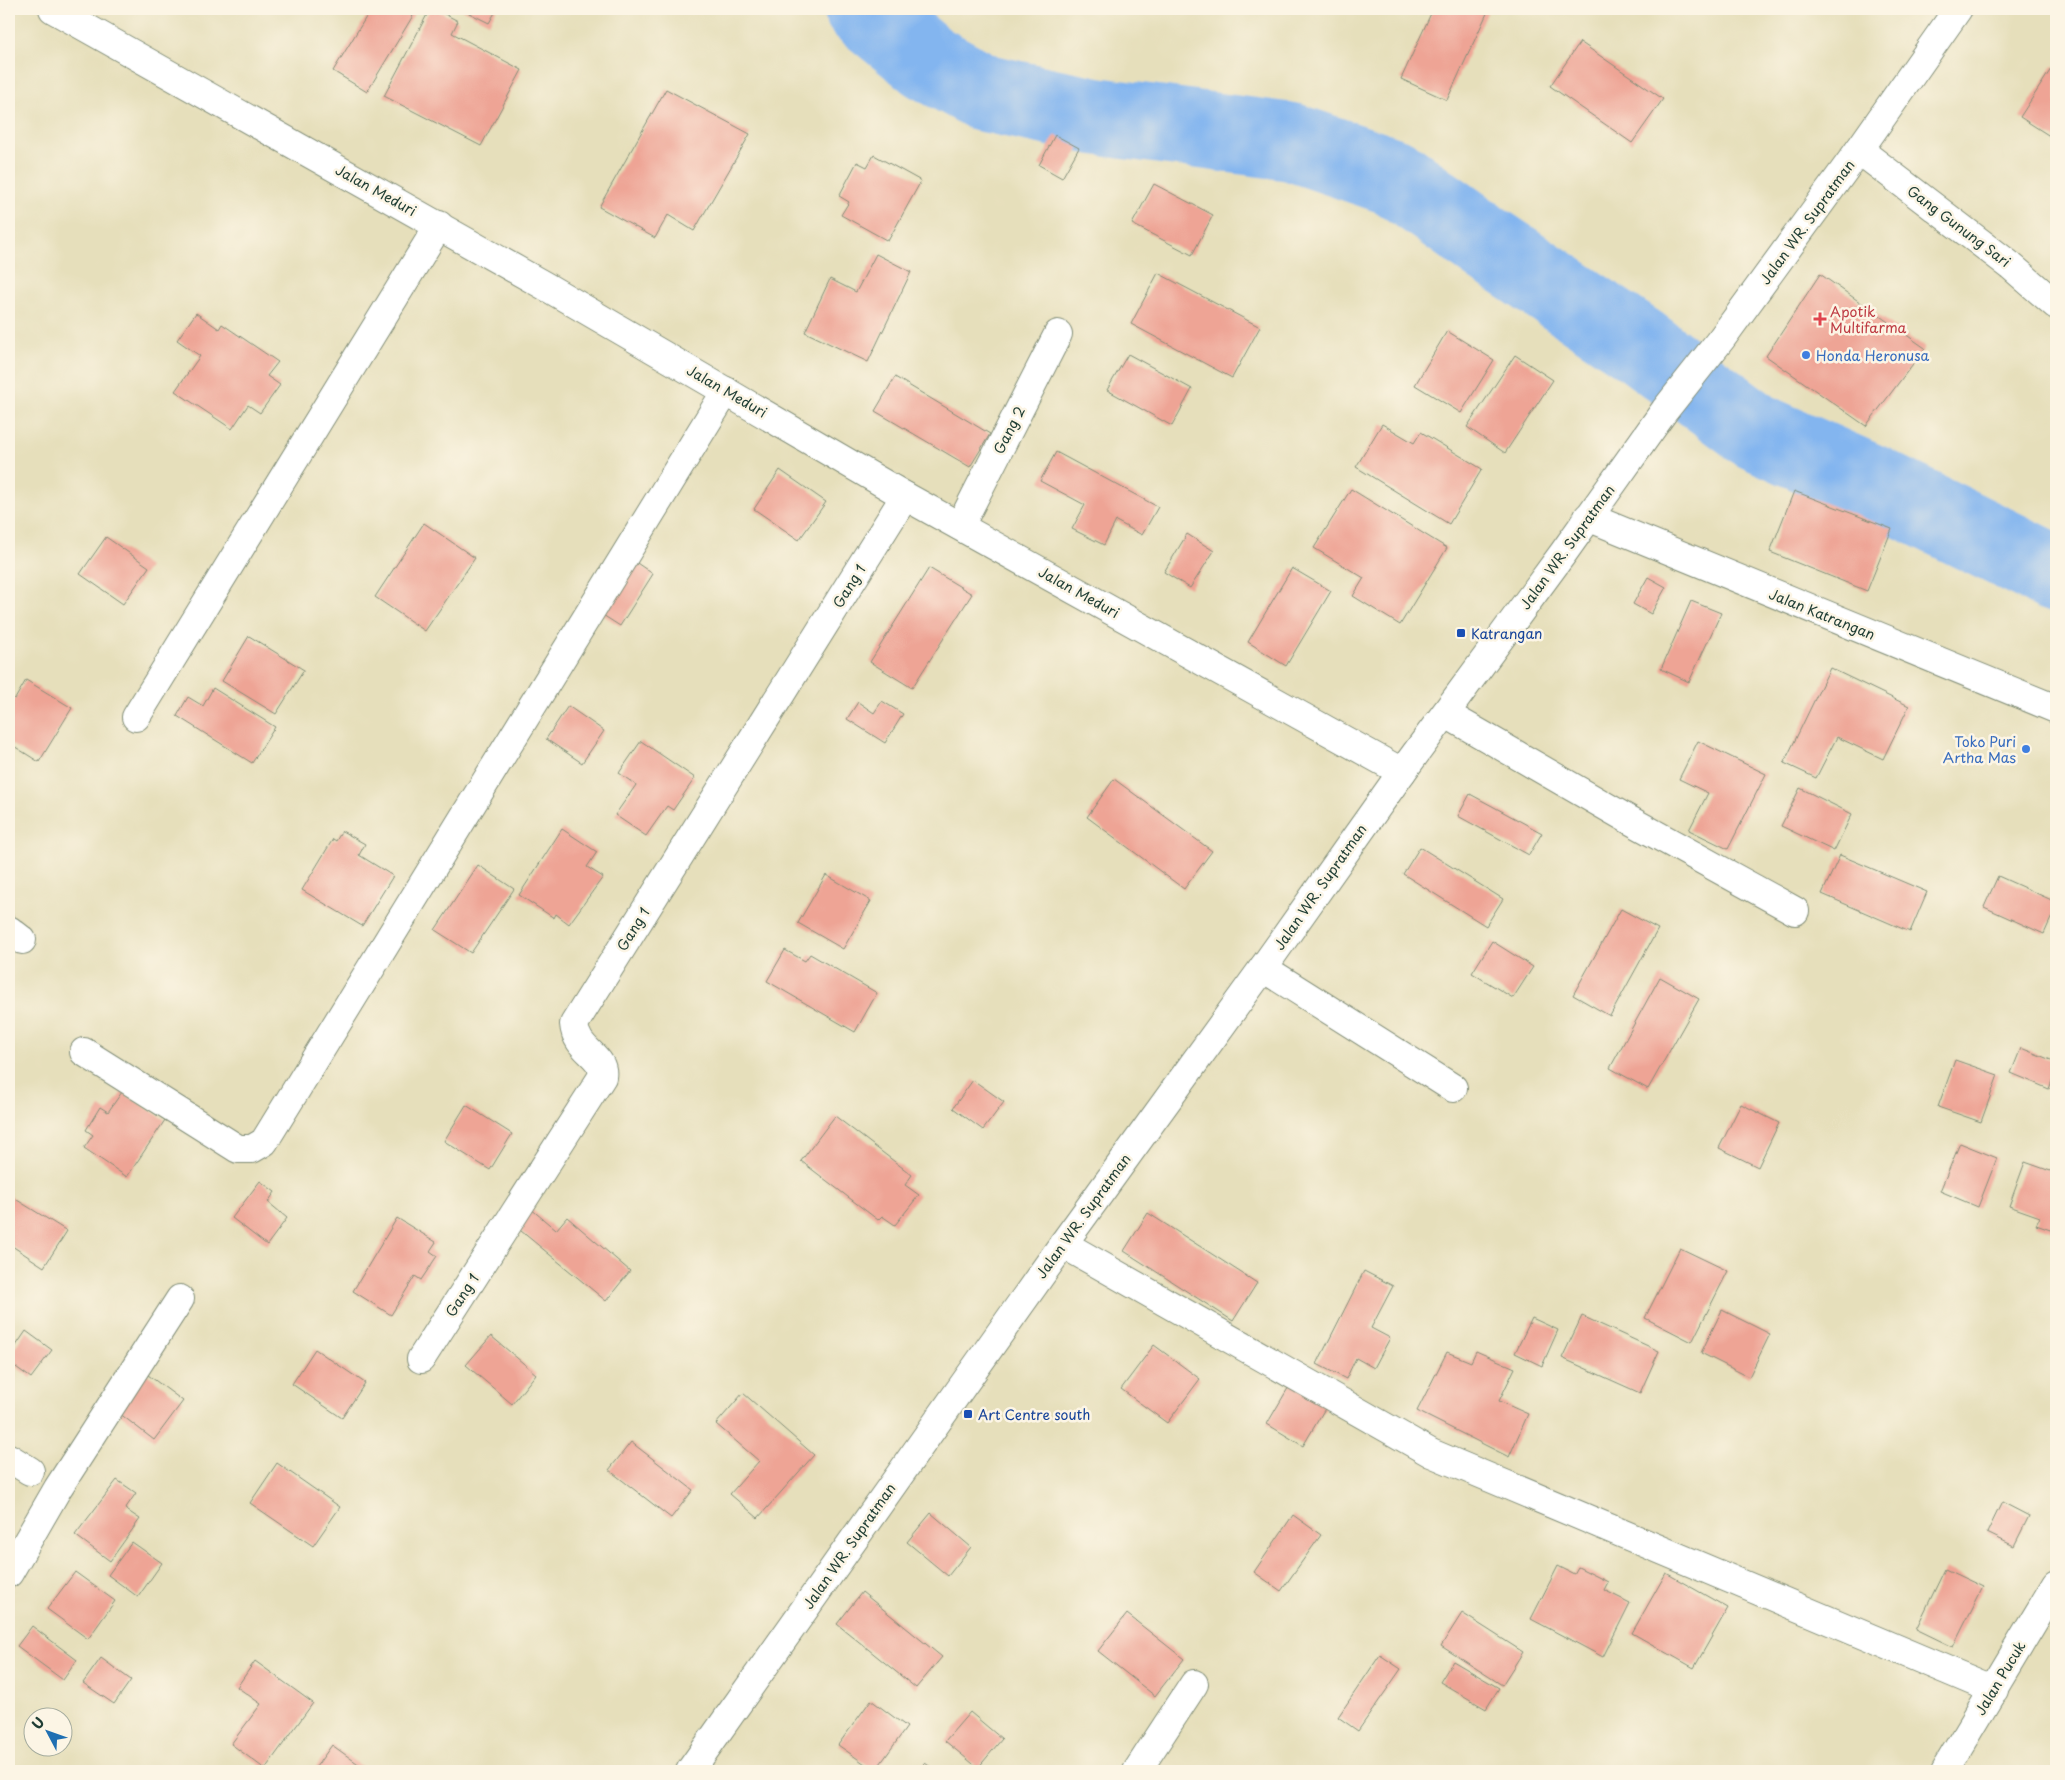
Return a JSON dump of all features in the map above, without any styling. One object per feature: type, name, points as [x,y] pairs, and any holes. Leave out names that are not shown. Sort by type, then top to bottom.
[{"type":"street","name":"Jalan Meduri","points":[[53,9],[439,225],[906,496],[1402,772]]},
{"type":"street","name":"Jalan WR. Supratman","points":[[690,1771],[1063,1244],[1402,772],[1446,714],[1665,410],[1722,338],[1859,150],[1958,9]]},
{"type":"street","name":"Gang Gunung Sari","points":[[1859,150],[2011,266],[2056,305]]},
{"type":"street","points":[[136,717],[439,225]]},
{"type":"street","name":"Gang 2","points":[[960,526],[1058,334]]},
{"type":"street","points":[[84,1052],[238,1149],[252,1148],[264,1142],[726,391]]},
{"type":"street","name":"Gang 1","points":[[421,1359],[602,1077],[603,1069],[600,1064],[575,1036],[574,1024],[906,496]]},
{"type":"street","name":"Jalan Katrangan","points":[[1588,517],[2056,709]]},
{"type":"street","points":[[1446,714],[1626,818],[1794,911]]},
{"type":"street","points":[[1263,968],[1454,1088]]},
{"type":"street","points":[[1063,1244],[1431,1453],[1994,1690]]},
{"type":"street","points":[[9,1573],[58,1488],[180,1299]]},
{"type":"street","name":"Jalan Pucuk","points":[[1944,1771],[2054,1594]]},
{"type":"street","points":[[1137,1771],[1194,1684]]},
{"type":"building","points":[[371,9],[417,9],[367,92],[333,71]]},
{"type":"building","points":[[430,9],[435,9],[458,21],[452,33],[522,70],[481,146],[384,96]]},
{"type":"building","points":[[461,9],[497,9],[489,23]]},
{"type":"building","points":[[1433,9],[1489,9],[1447,100],[1401,79]]},
{"type":"building","points":[[1580,42],[1663,99],[1632,143],[1550,86]]},
{"type":"building","points":[[2053,66],[2056,68],[2056,140],[2020,117]]},
{"type":"building","points":[[666,89],[750,134],[694,231],[668,215],[655,238],[599,207]]},
{"type":"building","points":[[1055,135],[1079,148],[1062,178],[1039,165]]},
{"type":"building","points":[[874,155],[921,181],[888,241],[841,215],[849,202],[839,196],[857,162],[867,167]]},
{"type":"building","points":[[1154,184],[1213,215],[1192,255],[1132,224]]},
{"type":"building","points":[[876,254],[911,272],[868,362],[805,332],[830,279],[856,292]]},
{"type":"building","points":[[1158,273],[1260,327],[1232,378],[1131,324]]},
{"type":"building","points":[[1820,274],[1925,348],[1866,426],[1766,356]]},
{"type":"building","points":[[196,313],[219,329],[222,324],[278,362],[267,376],[280,385],[260,413],[248,405],[232,429],[175,391],[200,356],[177,340]]},
{"type":"building","points":[[1447,331],[1494,360],[1461,413],[1415,385]]},
{"type":"building","points":[[1128,354],[1192,389],[1172,426],[1107,390]]},
{"type":"building","points":[[1515,355],[1553,380],[1505,453],[1467,427]]},
{"type":"building","points":[[895,377],[990,434],[970,467],[875,411]]},
{"type":"building","points":[[1382,424],[1414,443],[1421,432],[1482,469],[1449,524],[1356,467]]},
{"type":"building","points":[[1056,452],[1158,507],[1142,535],[1116,521],[1104,545],[1072,529],[1085,505],[1040,481]]},
{"type":"building","points":[[780,470],[826,502],[799,540],[754,509]]},
{"type":"building","points":[[1351,489],[1447,548],[1400,625],[1353,596],[1364,578],[1314,548]]},
{"type":"building","points":[[1794,491],[1892,529],[1867,591],[1770,552]]},
{"type":"building","points":[[424,523],[475,558],[425,631],[375,597]]},
{"type":"building","points":[[1187,534],[1214,551],[1190,588],[1164,572]]},
{"type":"building","points":[[106,537],[149,567],[123,604],[80,574]]},
{"type":"building","points":[[628,557],[653,574],[620,626],[595,610]]},
{"type":"building","points":[[929,568],[972,594],[912,688],[870,662]]},
{"type":"building","points":[[1292,568],[1331,591],[1286,666],[1248,642]]},
{"type":"building","points":[[1648,577],[1666,587],[1651,614],[1633,604]]},
{"type":"building","points":[[1691,601],[1721,613],[1689,682],[1661,669]]},
{"type":"building","points":[[249,636],[304,670],[276,714],[222,681]]},
{"type":"building","points":[[1830,668],[1909,706],[1883,759],[1837,737],[1816,778],[1784,763]]},
{"type":"building","points":[[26,680],[72,708],[39,762],[9,743],[9,695],[15,699]]},
{"type":"building","points":[[213,688],[275,727],[252,763],[177,716],[188,697],[203,706]]},
{"type":"building","points":[[882,701],[903,714],[885,743],[847,719],[858,702],[874,713]]},
{"type":"building","points":[[568,706],[604,731],[582,763],[546,739]]},
{"type":"building","points":[[641,741],[695,778],[673,810],[667,806],[646,836],[615,815],[636,785],[619,773]]},
{"type":"building","points":[[1698,741],[1766,774],[1728,849],[1689,830],[1708,793],[1679,779]]},
{"type":"building","points":[[1114,779],[1212,851],[1184,889],[1087,817]]},
{"type":"building","points":[[1800,788],[1852,814],[1834,851],[1781,826]]},
{"type":"building","points":[[1470,794],[1542,833],[1529,855],[1458,816]]},
{"type":"building","points":[[562,829],[597,852],[587,867],[603,877],[569,924],[556,914],[554,918],[519,895]]},
{"type":"building","points":[[342,831],[365,844],[359,855],[393,876],[362,926],[302,890],[333,839],[336,841]]},
{"type":"building","points":[[1420,847],[1503,899],[1486,926],[1403,874]]},
{"type":"building","points":[[1840,855],[1927,892],[1910,932],[1822,894]]},
{"type":"building","points":[[478,865],[514,889],[471,953],[435,930]]},
{"type":"building","points":[[826,875],[871,901],[843,949],[798,923]]},
{"type":"building","points":[[1998,876],[2056,902],[2056,907],[2044,934],[1984,907]]},
{"type":"building","points":[[1621,909],[1658,929],[1610,1016],[1573,995]]},
{"type":"building","points":[[1492,941],[1533,967],[1513,998],[1472,973]]},
{"type":"building","points":[[785,950],[805,961],[810,954],[877,993],[855,1032],[767,981]]},
{"type":"building","points":[[1660,977],[1699,999],[1648,1089],[1610,1068]]},
{"type":"building","points":[[2021,1048],[2056,1062],[2056,1070],[2049,1089],[2011,1073]]},
{"type":"building","points":[[1955,1060],[1998,1075],[1981,1122],[1938,1107]]},
{"type":"building","points":[[973,1080],[1004,1102],[983,1130],[953,1108]]},
{"type":"building","points":[[122,1092],[165,1120],[127,1177],[84,1148],[93,1135],[86,1130],[100,1107],[108,1112]]},
{"type":"building","points":[[1741,1104],[1779,1123],[1758,1167],[1719,1148]]},
{"type":"building","points":[[466,1105],[512,1134],[490,1170],[444,1141]]},
{"type":"building","points":[[835,1116],[912,1175],[905,1185],[919,1195],[895,1225],[882,1216],[878,1220],[801,1161]]},
{"type":"building","points":[[1960,1143],[1997,1158],[1978,1207],[1940,1191]]},
{"type":"building","points":[[2025,1162],[2056,1173],[2056,1232],[2036,1225],[2040,1217],[2009,1206]]},
{"type":"building","points":[[260,1181],[275,1192],[268,1202],[287,1218],[267,1245],[232,1218]]},
{"type":"building","points":[[9,1195],[67,1231],[44,1267],[9,1244]]},
{"type":"building","points":[[530,1208],[556,1230],[567,1217],[630,1271],[606,1301],[515,1226]]},
{"type":"building","points":[[1148,1213],[1257,1283],[1233,1321],[1124,1251]]},
{"type":"building","points":[[397,1218],[436,1242],[430,1251],[437,1256],[421,1280],[415,1276],[391,1315],[353,1291]]},
{"type":"building","points":[[1680,1248],[1728,1271],[1692,1342],[1645,1318]]},
{"type":"building","points":[[1364,1271],[1393,1286],[1371,1328],[1390,1338],[1374,1368],[1356,1358],[1346,1379],[1317,1364]]},
{"type":"building","points":[[1722,1310],[1770,1334],[1749,1377],[1701,1353]]},
{"type":"building","points":[[1582,1316],[1659,1351],[1640,1393],[1562,1358]]},
{"type":"building","points":[[1532,1318],[1558,1330],[1542,1366],[1515,1353]]},
{"type":"building","points":[[26,1331],[52,1350],[31,1378],[9,1362],[9,1356]]},
{"type":"building","points":[[491,1336],[536,1374],[512,1404],[466,1365]]},
{"type":"building","points":[[1154,1345],[1200,1379],[1167,1423],[1121,1389]]},
{"type":"building","points":[[315,1349],[365,1383],[342,1418],[292,1384]]},
{"type":"building","points":[[1476,1351],[1515,1368],[1499,1401],[1528,1414],[1509,1457],[1417,1411],[1447,1352],[1471,1362]]},
{"type":"building","points":[[144,1372],[183,1401],[154,1440],[115,1410]]},
{"type":"building","points":[[1294,1378],[1330,1400],[1303,1446],[1267,1424]]},
{"type":"building","points":[[743,1393],[814,1455],[758,1518],[730,1494],[759,1461],[716,1424]]},
{"type":"building","points":[[631,1442],[693,1490],[671,1518],[609,1470]]},
{"type":"building","points":[[277,1463],[340,1507],[313,1546],[250,1503]]},
{"type":"building","points":[[117,1480],[136,1493],[125,1509],[140,1519],[110,1561],[75,1535]]},
{"type":"building","points":[[2002,1502],[2029,1516],[2014,1546],[1987,1533]]},
{"type":"building","points":[[931,1513],[971,1547],[948,1576],[907,1542]]},
{"type":"building","points":[[1293,1515],[1321,1535],[1281,1591],[1254,1572]]},
{"type":"building","points":[[132,1542],[162,1563],[138,1597],[108,1575]]},
{"type":"building","points":[[1558,1566],[1574,1574],[1578,1567],[1608,1582],[1604,1590],[1630,1603],[1603,1657],[1531,1619]]},
{"type":"building","points":[[1945,1569],[1983,1587],[1953,1647],[1916,1629]]},
{"type":"building","points":[[75,1572],[115,1601],[88,1639],[47,1609]]},
{"type":"building","points":[[1666,1573],[1728,1608],[1694,1668],[1632,1633]]},
{"type":"building","points":[[862,1592],[942,1657],[916,1688],[837,1624]]},
{"type":"building","points":[[1462,1613],[1523,1652],[1502,1685],[1441,1646]]},
{"type":"building","points":[[1127,1614],[1184,1659],[1155,1696],[1098,1651]]},
{"type":"building","points":[[32,1626],[77,1660],[63,1680],[17,1646]]},
{"type":"building","points":[[1380,1655],[1401,1669],[1358,1731],[1338,1717]]},
{"type":"building","points":[[101,1658],[131,1680],[114,1704],[83,1683]]},
{"type":"building","points":[[255,1661],[313,1703],[265,1769],[231,1744],[261,1704],[237,1687]]},
{"type":"building","points":[[1453,1661],[1499,1688],[1486,1709],[1440,1682]]},
{"type":"building","points":[[871,1700],[907,1727],[875,1771],[838,1745]]},
{"type":"building","points":[[970,1712],[1002,1739],[978,1768],[945,1741]]},
{"type":"building","points":[[332,1745],[368,1771],[313,1771]]},
{"type":"building","points":[[925,1763],[936,1771],[918,1771]]},
{"type":"waterway","points":[[863,9],[928,62],[985,93],[1095,116],[1292,142],[1394,177],[1491,246],[1641,346],[1757,432],[1869,482],[2056,574]]},
{"type":"place","name":"Apotik Multifarma","points":[[1820,319]]},
{"type":"place","name":"Honda Heronusa","points":[[1806,355]]},
{"type":"place","name":"Katrangan","points":[[1461,633]]},
{"type":"place","name":"Toko Puri Artha Mas","points":[[2026,749]]},
{"type":"place","name":"Art Centre south","points":[[968,1414]]}]
